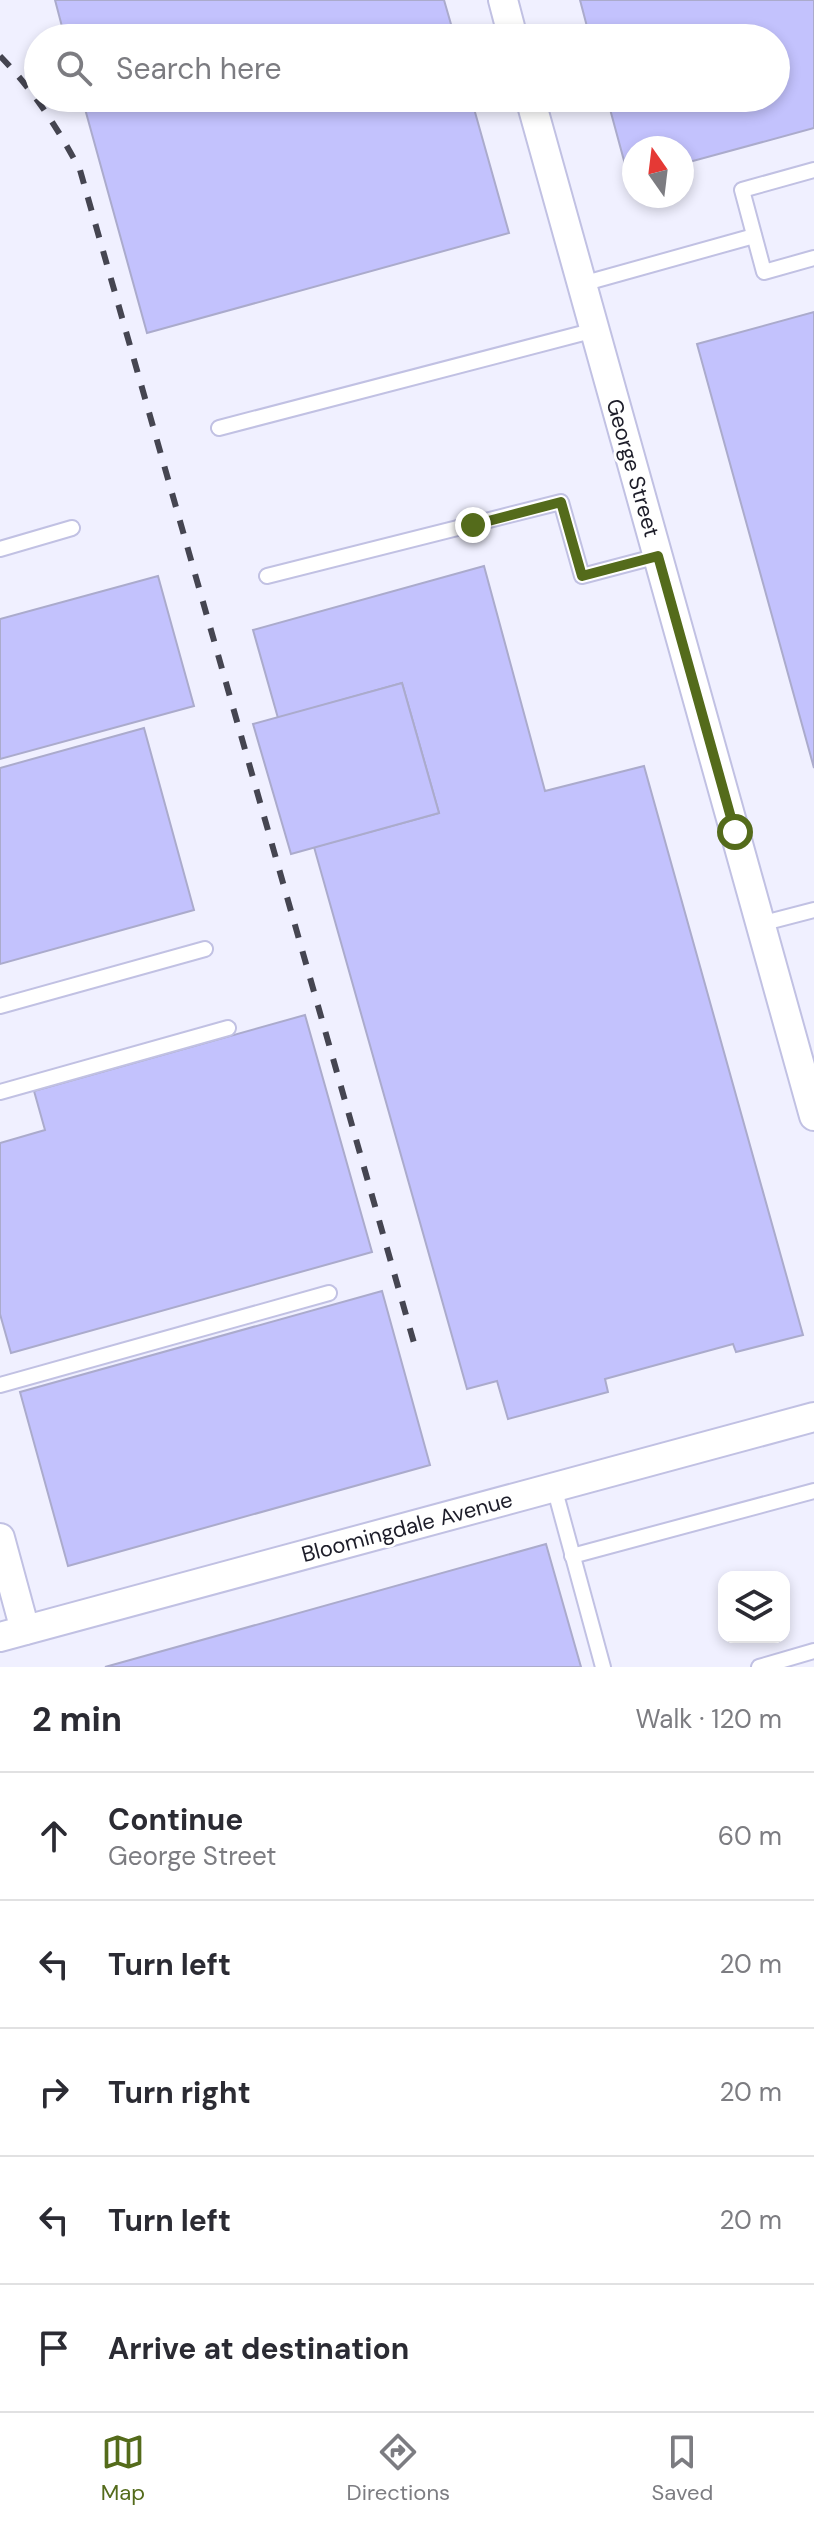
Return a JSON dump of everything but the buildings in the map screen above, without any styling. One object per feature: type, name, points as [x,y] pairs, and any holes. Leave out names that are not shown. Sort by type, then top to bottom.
[{"type":"street","points":[[503,0],[509,24]]},
{"type":"street","name":"George Street","points":[[534,112],[814,1116]]},
{"type":"street","name":"Bloomingdale Avenue","points":[[13,1633],[814,1417]]},
{"type":"street","points":[[0,1538],[13,1633]]},
{"type":"lane","points":[[814,170],[742,190],[764,272],[814,258]]},
{"type":"lane","points":[[582,284],[754,236]]},
{"type":"lane","points":[[219,428],[595,330]]},
{"type":"lane","points":[[267,576],[561,502],[582,576],[658,556]]},
{"type":"lane","points":[[0,549],[72,528]]},
{"type":"lane","points":[[760,924],[814,910]]},
{"type":"lane","points":[[0,1006],[205,949]]},
{"type":"lane","points":[[0,1092],[228,1028]]},
{"type":"lane","points":[[0,1385],[329,1293]]},
{"type":"lane","points":[[554,1487],[603,1667]]},
{"type":"lane","points":[[572,1556],[814,1491]]},
{"type":"lane","points":[[759,1667],[814,1651]]},
{"type":"railway","points":[[0,56],[24,83]]},
{"type":"railway","points":[[45,112],[80,170],[416,1350]]},
{"type":"route","points":[[473,525],[561,502],[582,576],[658,556],[735,832]]}]
